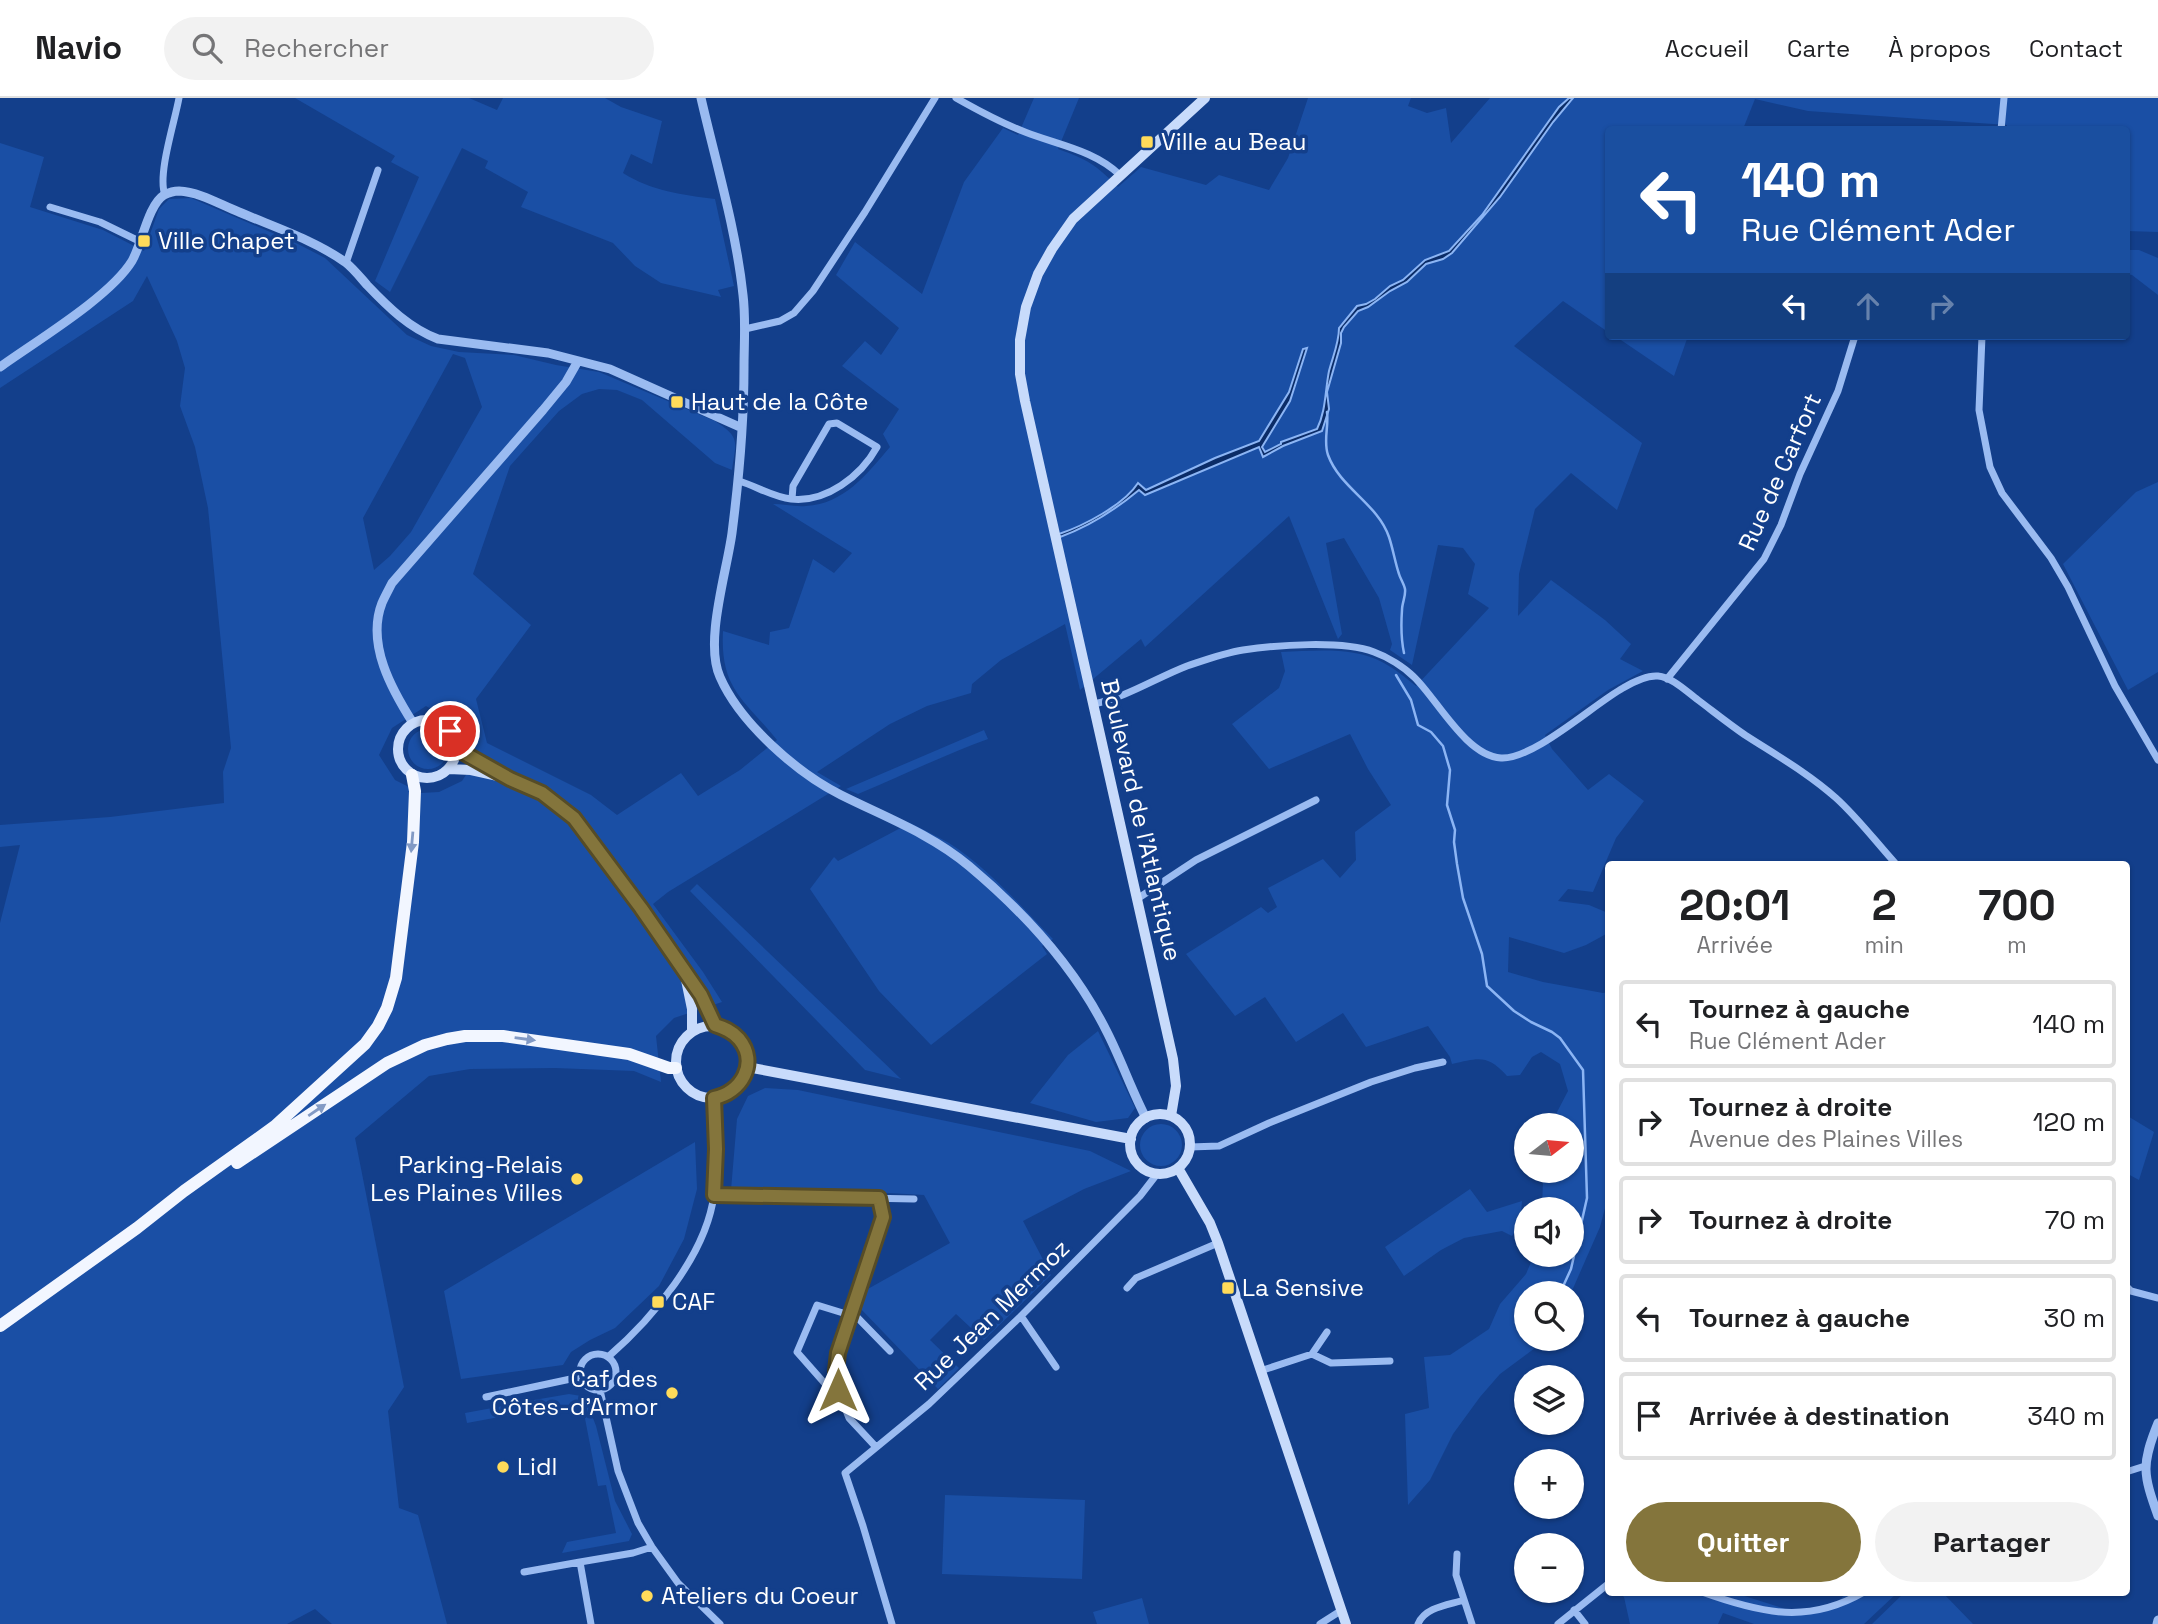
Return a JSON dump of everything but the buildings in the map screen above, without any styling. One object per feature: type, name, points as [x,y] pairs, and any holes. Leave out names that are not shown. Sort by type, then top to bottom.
[{"type":"highway","points":[[137,1228],[275,1126],[342,1067],[365,1044],[378,1026],[387,1008],[396,978],[412,842],[415,791],[412,775]]},
{"type":"highway","points":[[0,1326],[137,1228],[387,1063],[425,1045],[465,1036],[503,1036],[628,1054],[676,1068]]},
{"type":"main road","name":"Boulevard de l'Atlantique","points":[[1171,1116],[1176,1086],[1173,1059],[1020,374],[1020,340],[1026,306],[1038,274],[1052,248],[1073,219],[1205,98]]},
{"type":"main road","points":[[433,720],[450,731],[457,749],[449,769],[432,779],[412,775],[401,762],[398,744],[401,736],[413,723],[433,720]]},
{"type":"main road","points":[[457,749],[510,779],[542,793],[574,818],[701,995],[715,1025]]},
{"type":"main road","points":[[449,769],[471,770],[510,779]]},
{"type":"main road","points":[[685,972],[692,1009],[692,1032]]},
{"type":"main road","points":[[715,1025],[731,1031],[739,1038],[744,1047],[747,1068],[739,1085],[723,1096],[714,1098],[694,1093],[685,1087],[676,1068],[676,1057],[679,1046],[692,1032],[715,1025]]},
{"type":"main road","points":[[747,1068],[1131,1139]]},
{"type":"main road","points":[[1153,1115],[1171,1116],[1186,1128],[1190,1147],[1184,1163],[1178,1168],[1165,1174],[1157,1174],[1140,1166],[1134,1158],[1131,1139],[1139,1124],[1146,1118],[1153,1115]]},
{"type":"main road","points":[[1178,1168],[1210,1223],[1218,1243],[1346,1624]]},
{"type":"street","points":[[165,195],[162,187],[163,171],[179,98]]},
{"type":"street","points":[[701,98],[737,250],[745,329],[739,481],[715,639],[718,675],[732,700],[750,722],[801,770],[839,794],[944,847],[967,864],[1022,916],[1077,983],[1107,1032],[1146,1118]]},
{"type":"street","points":[[745,329],[780,321],[794,313],[813,292],[935,98]]},
{"type":"street","points":[[956,98],[1028,134],[1089,154],[1120,175]]},
{"type":"street","points":[[2001,126],[2004,98]]},
{"type":"street","points":[[346,263],[378,170]]},
{"type":"street","points":[[0,367],[110,285],[131,262],[155,204],[165,195],[178,191],[201,196],[312,243],[346,263],[384,304],[423,333],[438,339],[548,353],[610,369],[742,428]]},
{"type":"street","points":[[50,206],[100,222],[141,242]]},
{"type":"street","name":"Rue de Carfort","points":[[1667,679],[1764,559],[1838,391],[1854,340]]},
{"type":"street","points":[[1982,340],[1979,410],[1990,467],[2002,493],[2051,558],[2068,587],[2108,674],[2158,760]]},
{"type":"street","points":[[413,723],[382,662],[377,622],[382,604],[393,583],[559,391],[578,360]]},
{"type":"street","points":[[739,481],[769,493],[792,499],[805,499],[839,486],[869,461],[877,447],[837,423],[829,424],[793,486],[792,499]]},
{"type":"street","points":[[1094,704],[1110,701],[1183,667],[1219,655],[1276,647],[1351,646],[1375,652],[1398,664],[1414,677],[1469,741],[1487,755],[1502,758],[1516,756],[1549,740],[1632,683],[1658,676],[1667,679],[1742,733],[1810,776],[1846,808],[1893,861]]},
{"type":"street","points":[[1137,899],[1196,860],[1316,800]]},
{"type":"street","points":[[1190,1147],[1219,1146],[1371,1082],[1443,1062]]},
{"type":"street","points":[[608,1357],[673,1286],[701,1239],[714,1195],[714,1098]]},
{"type":"street","name":"Rue Jean Mermoz","points":[[892,1624],[845,1473],[929,1404],[1021,1316],[1140,1196],[1157,1174]]},
{"type":"street","points":[[714,1195],[914,1199]]},
{"type":"street","points":[[876,1447],[849,1418],[838,1390],[836,1371],[838,1353],[883,1217],[879,1198]]},
{"type":"street","points":[[1128,1288],[1136,1278],[1218,1243]]},
{"type":"street","points":[[2130,1290],[2158,1298]]},
{"type":"street","points":[[838,1390],[827,1386],[797,1352],[817,1305],[843,1313],[852,1312]]},
{"type":"street","points":[[852,1312],[890,1351]]},
{"type":"street","points":[[1021,1316],[1056,1367]]},
{"type":"street","points":[[1260,1371],[1312,1354],[1327,1332]]},
{"type":"street","points":[[596,1353],[608,1357],[615,1367],[614,1379],[606,1388],[600,1390],[586,1385],[580,1377],[581,1364],[596,1353]]},
{"type":"street","points":[[1312,1354],[1331,1363],[1390,1361]]},
{"type":"street","points":[[486,1397],[580,1377]]},
{"type":"street","points":[[600,1390],[618,1471],[630,1504],[652,1547],[678,1583],[720,1624]]},
{"type":"street","points":[[2158,1423],[2147,1451],[2145,1466],[2149,1493],[2158,1516]]},
{"type":"street","points":[[2130,1471],[2145,1466]]},
{"type":"street","points":[[524,1572],[633,1553],[652,1547]]},
{"type":"street","points":[[1457,1553],[1457,1575],[1472,1624]]},
{"type":"street","points":[[580,1562],[592,1624]]},
{"type":"street","points":[[1558,1624],[1605,1586]]},
{"type":"street","points":[[1714,1596],[1787,1621]]},
{"type":"street","points":[[1840,1613],[1859,1596]]},
{"type":"street","points":[[1418,1624],[1426,1612],[1464,1600]]},
{"type":"street","points":[[1320,1624],[1342,1610]]},
{"type":"street","points":[[1574,1610],[1585,1624]]},
{"type":"shaded area","points":[[295,98],[469,98],[497,110],[503,98],[605,98],[621,107],[662,121],[652,164],[631,154],[623,173],[656,188],[715,199],[734,286],[718,290],[721,297],[661,283],[635,266],[613,243],[521,207],[528,192],[485,168],[488,161],[462,148],[390,292],[375,281],[419,177],[391,162],[395,156]]},
{"type":"shaded area","points":[[1034,98],[1079,98],[1058,149],[1091,164],[1118,187],[1141,167],[1206,185],[1219,175],[1269,190],[1288,158],[1308,98],[1411,98],[1408,106],[1427,113],[1446,108],[1451,143],[1490,98],[2158,98],[2158,232],[2130,231],[2130,126],[2007,126],[1808,111],[1755,99],[1744,126],[1605,126],[1605,330],[1563,301],[1514,346],[1642,443],[1617,510],[1571,473],[1535,509],[1519,574],[1518,616],[1551,580],[1605,620],[1631,644],[1620,659],[1643,671],[1608,690],[1545,735],[1552,749],[1588,790],[1609,774],[1644,801],[1616,838],[1593,892],[1568,889],[1558,901],[1589,905],[1605,912],[1605,935],[1564,953],[1509,937],[1508,972],[1543,982],[1605,993],[1605,1208],[1584,1263],[1584,1197],[1542,1197],[1543,1183],[1584,1183],[1584,1113],[1557,1113],[1568,1091],[1560,1064],[1541,1052],[1532,1057],[1520,1075],[1507,1076],[1488,1061],[1469,1060],[1452,1064],[1428,1026],[1366,1047],[1343,1013],[1296,1042],[1265,997],[1235,1016],[1186,954],[1261,907],[1268,913],[1277,907],[1268,888],[1323,859],[1340,878],[1356,860],[1355,832],[1391,805],[1350,734],[1269,769],[1232,724],[1279,688],[1285,671],[1281,652],[1334,651],[1360,654],[1384,663],[1416,686],[1489,608],[1468,594],[1475,564],[1463,548],[1438,545],[1412,665],[1390,650],[1392,644],[1379,598],[1344,538],[1326,543],[1342,634],[1338,639],[1289,516],[1145,647],[1141,639],[1080,690],[1065,624],[1001,660],[972,684],[971,693],[927,706],[890,724],[817,772],[841,786],[668,892],[653,904],[722,1002],[674,1018],[656,1036],[661,1082],[634,1071],[555,1068],[470,1069],[429,1076],[355,1138],[404,1387],[388,1411],[399,1508],[418,1515],[447,1624],[332,1624],[315,1609],[287,1624],[0,1624],[0,923],[20,845],[0,847],[0,825],[110,817],[224,803],[223,772],[231,748],[208,508],[195,447],[180,406],[185,368],[177,341],[147,276],[133,301],[0,388],[0,143],[44,157],[30,207],[103,230],[144,251],[159,209],[169,199],[191,198],[325,258],[407,335],[431,346],[459,352],[514,355],[599,372],[715,421],[733,436],[735,446],[732,470],[715,463],[642,400],[617,390],[599,389],[582,394],[559,411],[510,466],[473,574],[531,625],[476,699],[487,743],[591,795],[617,815],[681,773],[698,796],[740,770],[777,740],[736,692],[730,680],[723,651],[723,631],[769,645],[770,632],[789,628],[813,559],[834,573],[852,553],[773,504],[820,504],[854,486],[890,447],[883,434],[899,409],[842,366],[865,341],[881,355],[899,328],[836,275],[855,242],[922,294],[964,182],[1003,128],[1018,135]],"holes":[[[453,354],[465,358],[482,407],[411,532],[374,570],[363,518]],[[426,706],[445,717],[479,755],[462,781],[439,792],[421,793],[395,780],[379,755],[392,728]]]},
{"type":"shaded area","points":[[1569,98],[1573,98],[1500,197],[1452,253],[1426,264],[1407,282],[1358,311],[1344,327],[1327,392],[1329,409],[1322,431],[1263,457],[1259,447],[1145,495],[1139,490],[1102,517],[1060,537],[1059,534],[1080,526],[1113,507],[1138,483],[1146,490],[1259,441],[1289,392],[1303,349],[1307,348],[1290,401],[1262,447],[1265,452],[1281,442],[1317,429],[1324,408],[1329,371],[1339,328],[1357,306],[1375,299],[1390,286],[1403,280],[1425,260],[1449,251],[1482,215],[1559,107]]},
{"type":"shaded area","points":[[2130,250],[2139,250],[2158,258],[2158,295],[2132,275]]},
{"type":"shaded area","points":[[1621,340],[1687,340],[1674,376]]},
{"type":"shaded area","points":[[2158,482],[2158,672],[2128,690],[2063,564],[2136,492]]},
{"type":"shaded area","points":[[428,729],[436,730],[442,735],[447,741],[447,757],[442,763],[436,768],[428,769],[420,768],[414,763],[409,757],[408,749],[409,741],[414,735],[420,730]]},
{"type":"shaded area","points":[[984,730],[988,739],[858,794],[846,789]]},
{"type":"shaded area","points":[[910,823],[949,843],[977,864],[1053,939],[1042,946],[1047,954],[931,1045],[879,991],[810,889],[834,857],[838,861]]},
{"type":"shaded area","points":[[697,884],[901,1079],[865,1070],[690,891]]},
{"type":"shaded area","points":[[1098,1031],[1135,1108],[1128,1118],[1096,1122],[1030,1103],[1068,1055]]},
{"type":"shaded area","points":[[765,1088],[798,1090],[1090,1151],[1131,1171],[1084,1189],[1023,1221],[1051,1275],[984,1340],[956,1314],[930,1340],[959,1368],[938,1389],[859,1307],[866,1290],[950,1243],[924,1195],[836,1190],[731,1190],[737,1119],[748,1096]]},
{"type":"shaded area","points":[[2130,1117],[2154,1132],[2139,1180],[2130,1175]]},
{"type":"shaded area","points":[[1161,1124],[1176,1130],[1182,1145],[1176,1160],[1161,1166],[1146,1160],[1140,1145],[1146,1130]]},
{"type":"shaded area","points":[[695,1142],[697,1189],[684,1239],[659,1286],[615,1328],[571,1352],[563,1365],[461,1379],[444,1291]]},
{"type":"shaded area","points":[[1470,1189],[1487,1212],[1514,1204],[1512,1236],[1502,1231],[1464,1238],[1441,1250],[1404,1276],[1385,1247]]},
{"type":"shaded area","points":[[1529,1267],[1582,1267],[1576,1281],[1520,1281]]},
{"type":"shaded area","points":[[1514,1288],[1514,1351],[1531,1351],[1500,1374],[1480,1397],[1453,1434],[1430,1480],[1408,1505],[1405,1414],[1429,1408],[1424,1357],[1450,1355],[1489,1329],[1500,1304]]},
{"type":"shaded area","points":[[569,1394],[581,1396],[586,1400],[596,1426],[615,1501],[632,1534],[629,1541],[562,1553],[567,1542],[616,1533],[606,1485],[598,1486],[582,1403],[537,1411],[534,1400]]},
{"type":"shaded area","points":[[514,1404],[516,1414],[467,1423],[465,1413]]},
{"type":"shaded area","points":[[945,1495],[1085,1500],[1082,1579],[942,1574]]},
{"type":"shaded area","points":[[1744,1596],[1804,1615],[1829,1609],[1844,1596],[1894,1596],[1864,1624],[1754,1624],[1723,1613],[1718,1624],[1630,1624],[1624,1597]]},
{"type":"shaded area","points":[[1901,1596],[1946,1596],[1973,1624],[1872,1624]]},
{"type":"shaded area","points":[[1142,1598],[1149,1624],[1097,1624],[1093,1612]]},
{"type":"waterway","points":[[1327,412],[1328,455],[1341,477],[1377,515],[1389,537],[1405,589],[1401,621],[1404,653]]},
{"type":"waterway","points":[[1396,675],[1411,700],[1418,725],[1431,732],[1443,746],[1450,770],[1447,805],[1455,830],[1454,842],[1463,898],[1482,954],[1487,986],[1514,1011],[1560,1038],[1583,1070],[1587,1198],[1571,1269],[1566,1281]]},
{"type":"place","name":"Ville au Beau","points":[[1147,142]]},
{"type":"place","name":"Ville Chapet","points":[[144,241]]},
{"type":"place","name":"Haut de la Côte","points":[[677,402]]},
{"type":"place","name":"Parking-Relais Les Plaines Villes","points":[[577,1179]]},
{"type":"place","name":"La Sensive","points":[[1228,1288]]},
{"type":"place","name":"CAF","points":[[658,1302]]},
{"type":"place","name":"Caf des Côtes-d'Armor","points":[[672,1393]]},
{"type":"place","name":"Lidl","points":[[503,1467]]},
{"type":"place","name":"Ateliers du Coeur","points":[[647,1596]]},
{"type":"route","points":[[450,731],[457,749],[510,779],[542,793],[574,818],[701,995],[715,1025],[731,1031],[739,1038],[747,1057],[744,1077],[732,1091],[714,1098],[714,1195],[879,1198],[883,1217],[838,1353],[838,1390]]}]
